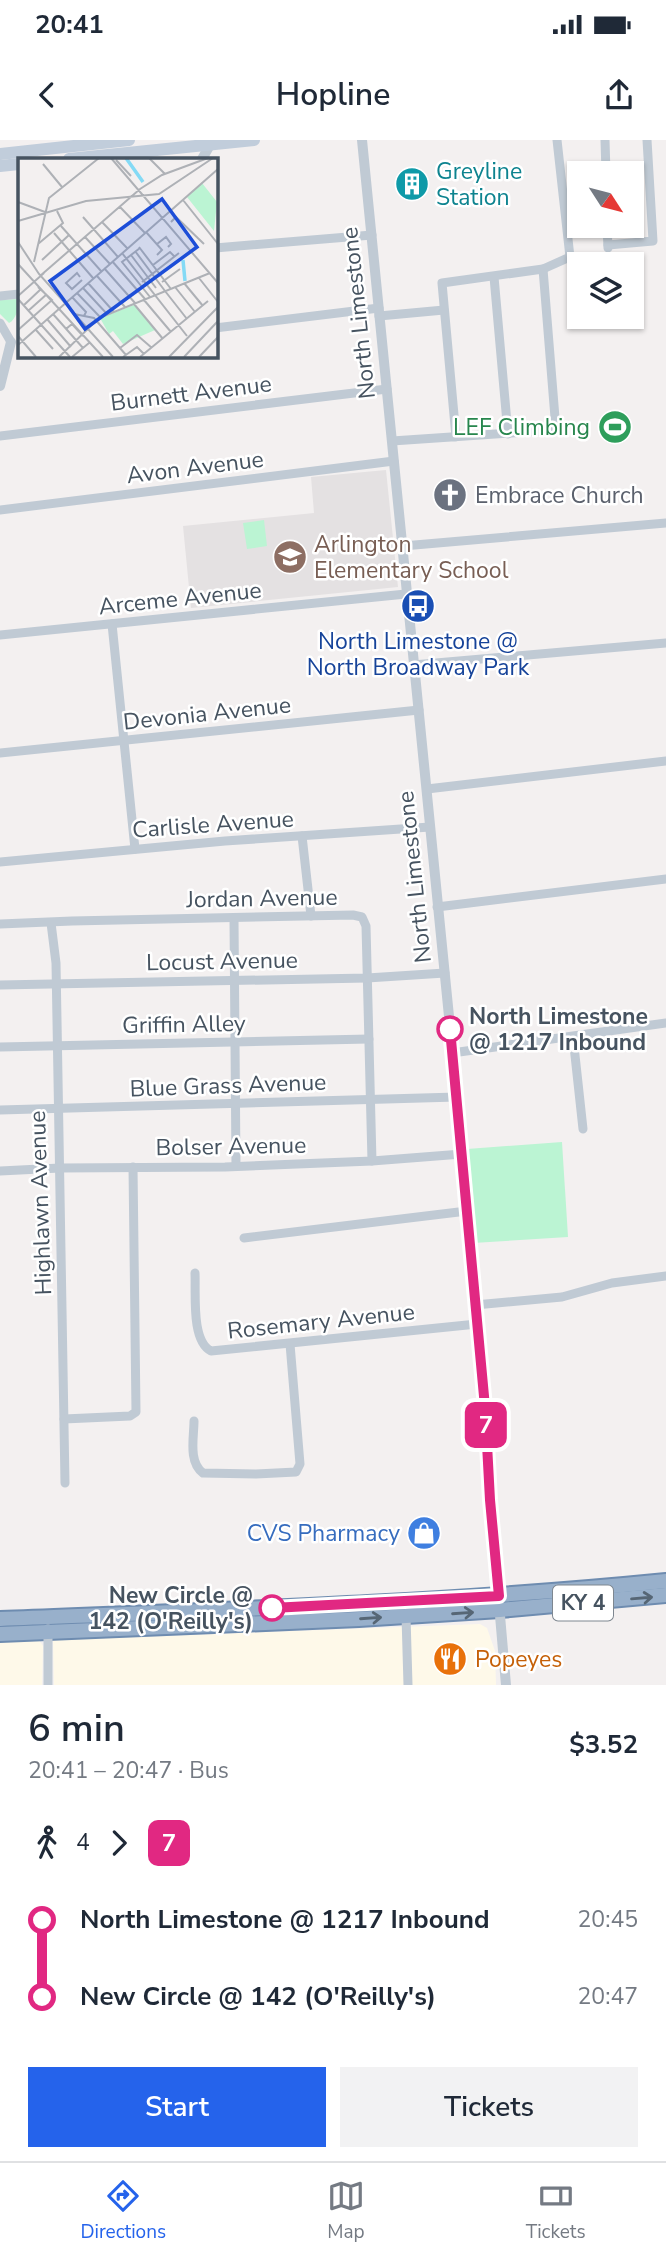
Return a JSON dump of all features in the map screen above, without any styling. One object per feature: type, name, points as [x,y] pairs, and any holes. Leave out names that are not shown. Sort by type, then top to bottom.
[{"type":"highway","name":"KY 4","points":[[0,1619],[48,1624],[406,1616],[666,1581]]},
{"type":"highway","name":"KY 4","points":[[0,1634],[48,1624],[272,1608],[500,1603],[666,1595]]},
{"type":"main road","points":[[72,158],[129,140]]},
{"type":"main road","points":[[0,154],[210,145],[254,140]]},
{"type":"main road","points":[[0,166],[18,164]]},
{"type":"street","name":"North Limestone","points":[[362,140],[457,1097],[506,1685]]},
{"type":"street","points":[[557,140],[569,252]]},
{"type":"street","points":[[604,140],[605,161]]},
{"type":"street","points":[[608,245],[653,241],[648,140]]},
{"type":"street","points":[[203,158],[210,145]]},
{"type":"street","points":[[217,248],[372,235]]},
{"type":"street","points":[[608,238],[608,252]]},
{"type":"street","points":[[456,437],[442,283],[543,269],[567,258]]},
{"type":"street","points":[[391,441],[556,430],[543,269]]},
{"type":"street","points":[[494,277],[508,434]]},
{"type":"street","points":[[0,296],[18,294]]},
{"type":"street","points":[[217,328],[379,312],[444,310]]},
{"type":"street","points":[[0,323],[11,342],[14,354],[0,386]]},
{"type":"street","name":"Burnett Avenue","points":[[0,436],[387,389]]},
{"type":"street","name":"Avon Avenue","points":[[0,510],[394,461]]},
{"type":"street","points":[[403,546],[666,523]]},
{"type":"street","name":"Arceme Avenue","points":[[0,635],[406,594]]},
{"type":"street","points":[[112,624],[135,849]]},
{"type":"street","points":[[413,665],[666,643]]},
{"type":"street","name":"Devonia Avenue","points":[[0,753],[419,710]]},
{"type":"street","points":[[427,789],[666,761]]},
{"type":"street","name":"Carlisle Avenue","points":[[0,862],[430,827]]},
{"type":"street","points":[[302,836],[311,916]]},
{"type":"street","points":[[437,907],[666,879]]},
{"type":"street","name":"Jordan Avenue","points":[[0,924],[72,920],[353,915],[364,919],[372,1161]]},
{"type":"street","points":[[234,919],[236,1166]]},
{"type":"street","name":"Highlawn Avenue","points":[[51,923],[57,983],[65,1483]]},
{"type":"street","name":"Locust Avenue","points":[[0,985],[367,978],[445,973]]},
{"type":"street","points":[[452,1053],[666,1023]]},
{"type":"street","points":[[573,1037],[583,1129]]},
{"type":"street","name":"Griffin Alley","points":[[0,1046],[369,1039]]},
{"type":"street","name":"Blue Grass Avenue","points":[[0,1110],[457,1097]]},
{"type":"street","name":"Bolser Avenue","points":[[0,1171],[372,1161],[462,1154]]},
{"type":"street","points":[[64,1419],[130,1416],[136,1412],[133,1167]]},
{"type":"street","points":[[244,1238],[467,1211]]},
{"type":"street","name":"Rosemary Avenue","points":[[195,1273],[198,1336],[204,1347],[211,1351],[477,1324]]},
{"type":"street","points":[[475,1304],[562,1297],[605,1284],[666,1276]]},
{"type":"street","points":[[194,1421],[194,1457],[197,1469],[203,1473],[296,1472],[300,1464],[290,1344]]},
{"type":"street","points":[[406,1616],[408,1685]]},
{"type":"street","points":[[48,1624],[48,1685]]},
{"type":"shaded area","name":"Arlington Elementary School","points":[[386,470],[398,587],[191,608],[183,526],[314,513],[311,477]]},
{"type":"shaded area","points":[[480,1624],[487,1628],[495,1651],[496,1685],[54,1685],[53,1640]]},
{"type":"shaded area","points":[[39,1640],[43,1646],[42,1685],[0,1685],[0,1641]]},
{"type":"green space","points":[[18,299],[17,313],[9,323],[0,314],[0,300]]},
{"type":"green space","points":[[264,520],[267,546],[247,549],[243,523]]},
{"type":"green space","points":[[562,1142],[568,1237],[473,1243],[467,1149]]},
{"type":"bus line","name":"7","points":[[272,1608],[499,1596],[485,1407],[450,1029]]},
{"type":"place","name":"Greyline Station","points":[[412,184]]},
{"type":"place","name":"LEF Climbing","points":[[615,427]]},
{"type":"place","name":"Embrace Church","points":[[450,495]]},
{"type":"place","name":"Arlington Elementary School","points":[[290,557]]},
{"type":"place","name":"North Limestone @ North Broadway Park","points":[[418,606]]},
{"type":"place","name":"North Limestone @ 1217 Inbound","points":[[450,1029]]},
{"type":"place","name":"CVS Pharmacy","points":[[424,1533]]},
{"type":"place","name":"New Circle @ 142 (O'Reilly's)","points":[[272,1608]]},
{"type":"place","name":"Popeyes","points":[[450,1659]]}]
